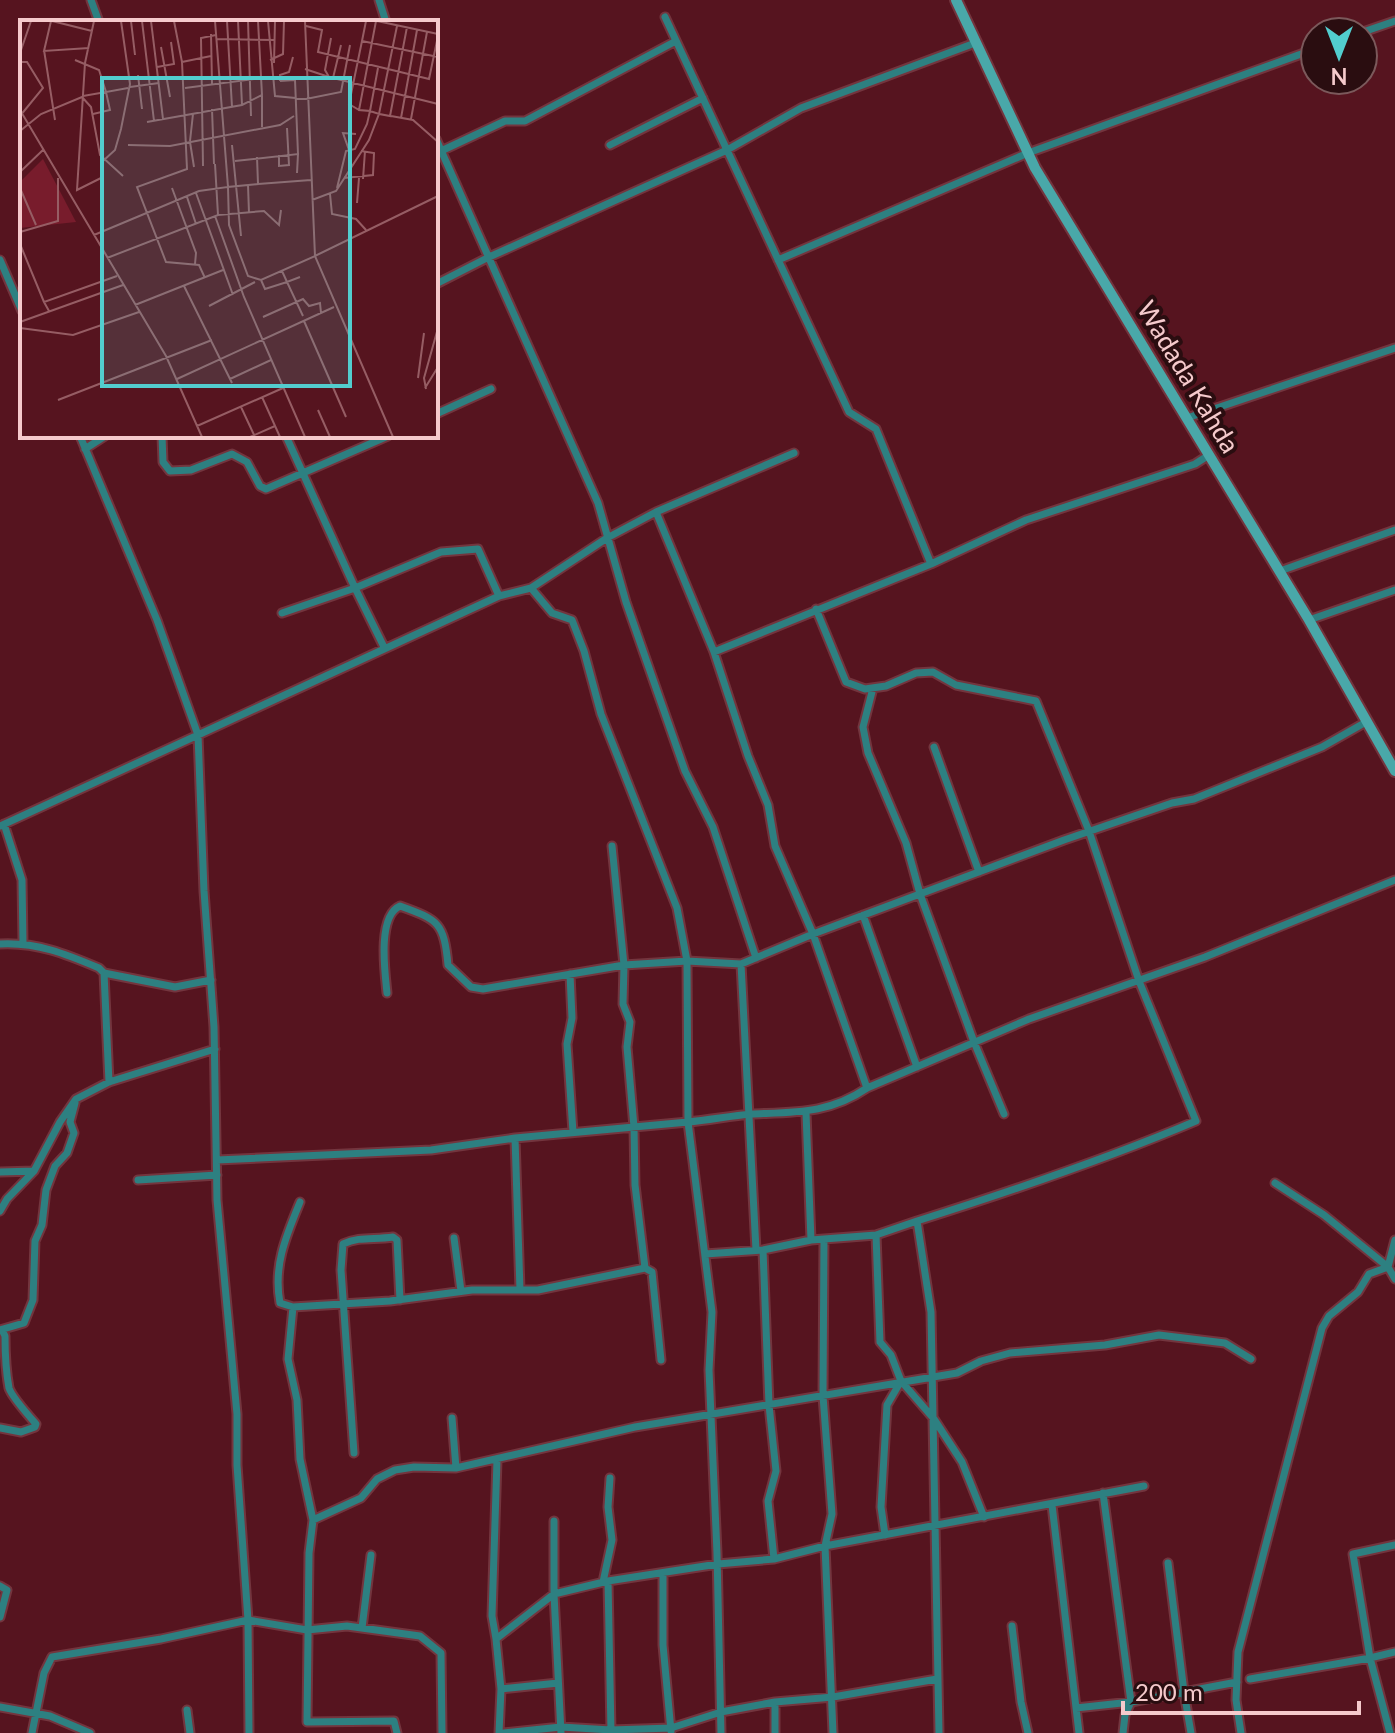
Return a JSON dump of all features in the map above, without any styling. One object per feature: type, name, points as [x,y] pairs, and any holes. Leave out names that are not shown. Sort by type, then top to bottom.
[{"type":"main road","name":"Wadada Kahda","points":[[956,0],[1028,153],[1280,571],[1395,771]]},
{"type":"street","points":[[91,0],[98,20]]},
{"type":"street","points":[[379,0],[385,20]]},
{"type":"street","points":[[665,17],[849,412],[876,429],[931,564]]},
{"type":"street","points":[[441,151],[505,121],[525,121],[676,41]]},
{"type":"street","points":[[438,283],[727,150],[801,108],[975,43]]},
{"type":"street","points":[[778,260],[1028,153],[1299,55]]},
{"type":"street","points":[[610,145],[703,98]]},
{"type":"street","points":[[438,144],[598,503],[626,602],[685,771],[713,827],[756,958]]},
{"type":"street","points":[[0,260],[20,306]]},
{"type":"street","points":[[1187,418],[1395,348]]},
{"type":"street","points":[[438,413],[491,389]]},
{"type":"street","points":[[81,438],[157,620],[198,735],[204,891],[215,1049],[217,1200],[233,1346],[248,1620],[249,1733]]},
{"type":"street","points":[[85,449],[102,438]]},
{"type":"street","points":[[162,438],[163,462],[170,471],[191,470],[232,454],[247,462],[260,486],[266,489],[384,438]]},
{"type":"street","points":[[287,438],[384,647]]},
{"type":"street","points":[[23,943],[22,880],[2,825],[384,647],[499,596],[531,588],[607,538],[656,512],[794,453]]},
{"type":"street","points":[[714,652],[931,564],[1026,520],[1195,464],[1209,455]]},
{"type":"street","points":[[656,512],[714,652],[748,756],[768,805],[775,846],[813,934],[867,1088]]},
{"type":"street","points":[[1280,571],[1395,530]]},
{"type":"street","points":[[282,613],[355,588],[441,552],[478,549],[499,596]]},
{"type":"street","points":[[531,588],[552,613],[572,620],[601,714],[677,908],[687,961],[688,1122],[712,1312],[709,1370],[718,1564],[721,1733]]},
{"type":"street","points":[[1309,620],[1395,590]]},
{"type":"street","points":[[705,1254],[876,1235],[1038,1183],[1196,1121],[1139,981],[1089,831],[1036,701],[956,685],[933,672],[916,673],[886,686],[865,689],[846,682],[816,609]]},
{"type":"street","points":[[873,688],[863,727],[868,753],[906,843],[920,894],[1004,1114]]},
{"type":"street","points":[[387,993],[383,952],[390,916],[393,909],[400,906],[432,917],[446,939],[448,965],[471,987],[483,989],[624,965],[687,961],[741,964],[1089,831],[1172,803],[1194,799],[1322,747],[1366,722]]},
{"type":"street","points":[[934,747],[979,872]]},
{"type":"street","points":[[612,846],[624,965],[623,1004],[630,1022],[627,1047],[635,1185],[645,1268]]},
{"type":"street","points":[[217,1160],[431,1150],[515,1138],[749,1114],[806,1113],[851,1099],[867,1088],[1029,1019],[1139,981],[1395,880]]},
{"type":"street","points":[[863,915],[917,1067]]},
{"type":"street","points":[[0,944],[23,943],[50,948],[99,968],[104,973],[175,987],[211,980]]},
{"type":"street","points":[[741,964],[769,1405],[776,1471],[768,1501],[774,1559]]},
{"type":"street","points":[[104,973],[109,1082]]},
{"type":"street","points":[[570,974],[572,1018],[567,1044],[573,1132]]},
{"type":"street","points":[[0,1211],[7,1199],[34,1171],[76,1099],[109,1082],[215,1049]]},
{"type":"street","points":[[0,1428],[21,1432],[36,1424],[9,1389],[5,1336],[1,1330],[24,1323],[33,1300],[35,1241],[42,1225],[46,1190],[55,1166],[67,1153],[74,1133],[70,1122],[76,1099]]},
{"type":"street","points":[[806,1113],[811,1240]]},
{"type":"street","points":[[515,1138],[520,1290]]},
{"type":"street","points":[[0,1172],[34,1171]]},
{"type":"street","points":[[138,1180],[217,1175]]},
{"type":"street","points":[[1275,1183],[1324,1215],[1388,1267],[1395,1279]]},
{"type":"street","points":[[300,1202],[282,1245],[276,1282],[280,1303],[293,1307],[400,1300],[461,1291],[538,1290],[645,1268],[652,1272],[661,1360]]},
{"type":"street","points":[[917,1221],[931,1312],[939,1733]]},
{"type":"street","points":[[876,1235],[880,1342],[891,1355],[901,1381],[934,1419],[962,1462],[984,1517]]},
{"type":"street","points":[[354,1453],[343,1304],[343,1244],[356,1238],[372,1240],[393,1237],[397,1240],[400,1300]]},
{"type":"street","points":[[454,1238],[461,1291]]},
{"type":"street","points":[[824,1239],[823,1396],[832,1514],[825,1546],[833,1733]]},
{"type":"street","points":[[1388,1267],[1395,1240]]},
{"type":"street","points":[[1241,1733],[1238,1652],[1322,1328],[1329,1316],[1358,1292],[1369,1274],[1388,1267]]},
{"type":"street","points":[[293,1307],[288,1359],[297,1400],[300,1459],[313,1520],[309,1553],[307,1722],[394,1721],[397,1733]]},
{"type":"street","points":[[313,1520],[361,1498],[377,1479],[395,1470],[456,1468],[635,1427],[957,1373],[981,1361],[1010,1353],[1105,1345],[1159,1335],[1225,1343],[1251,1359]]},
{"type":"street","points":[[885,1535],[881,1507],[887,1405],[901,1381]]},
{"type":"street","points":[[452,1418],[456,1468]]},
{"type":"street","points":[[497,1460],[492,1616],[501,1689],[502,1733],[671,1731],[721,1712],[937,1679]]},
{"type":"street","points":[[610,1478],[608,1507],[612,1540],[606,1581],[611,1731]]},
{"type":"street","points":[[496,1639],[554,1594],[606,1581],[774,1559],[825,1546],[1144,1486]]},
{"type":"street","points":[[1103,1493],[1131,1702],[1125,1715],[1123,1733]]},
{"type":"street","points":[[1052,1505],[1079,1733]]},
{"type":"street","points":[[554,1521],[554,1594],[561,1730]]},
{"type":"street","points":[[1390,1733],[1370,1658],[1353,1554],[1395,1545]]},
{"type":"street","points":[[362,1628],[371,1555]]},
{"type":"street","points":[[1168,1563],[1191,1733]]},
{"type":"street","points":[[663,1573],[663,1645],[671,1731]]},
{"type":"street","points":[[0,1586],[7,1590],[0,1617]]},
{"type":"street","points":[[32,1733],[44,1673],[52,1657],[161,1639],[248,1620],[307,1630],[347,1626],[420,1636],[441,1653],[442,1733]]},
{"type":"street","points":[[1012,1626],[1028,1733]]},
{"type":"street","points":[[1250,1679],[1395,1652]]},
{"type":"street","points":[[1076,1708],[1131,1702],[1237,1682]]},
{"type":"street","points":[[501,1689],[558,1683]]},
{"type":"street","points":[[775,1702],[775,1733]]},
{"type":"street","points":[[0,1707],[37,1713],[90,1733]]},
{"type":"street","points":[[187,1710],[190,1733]]}]
